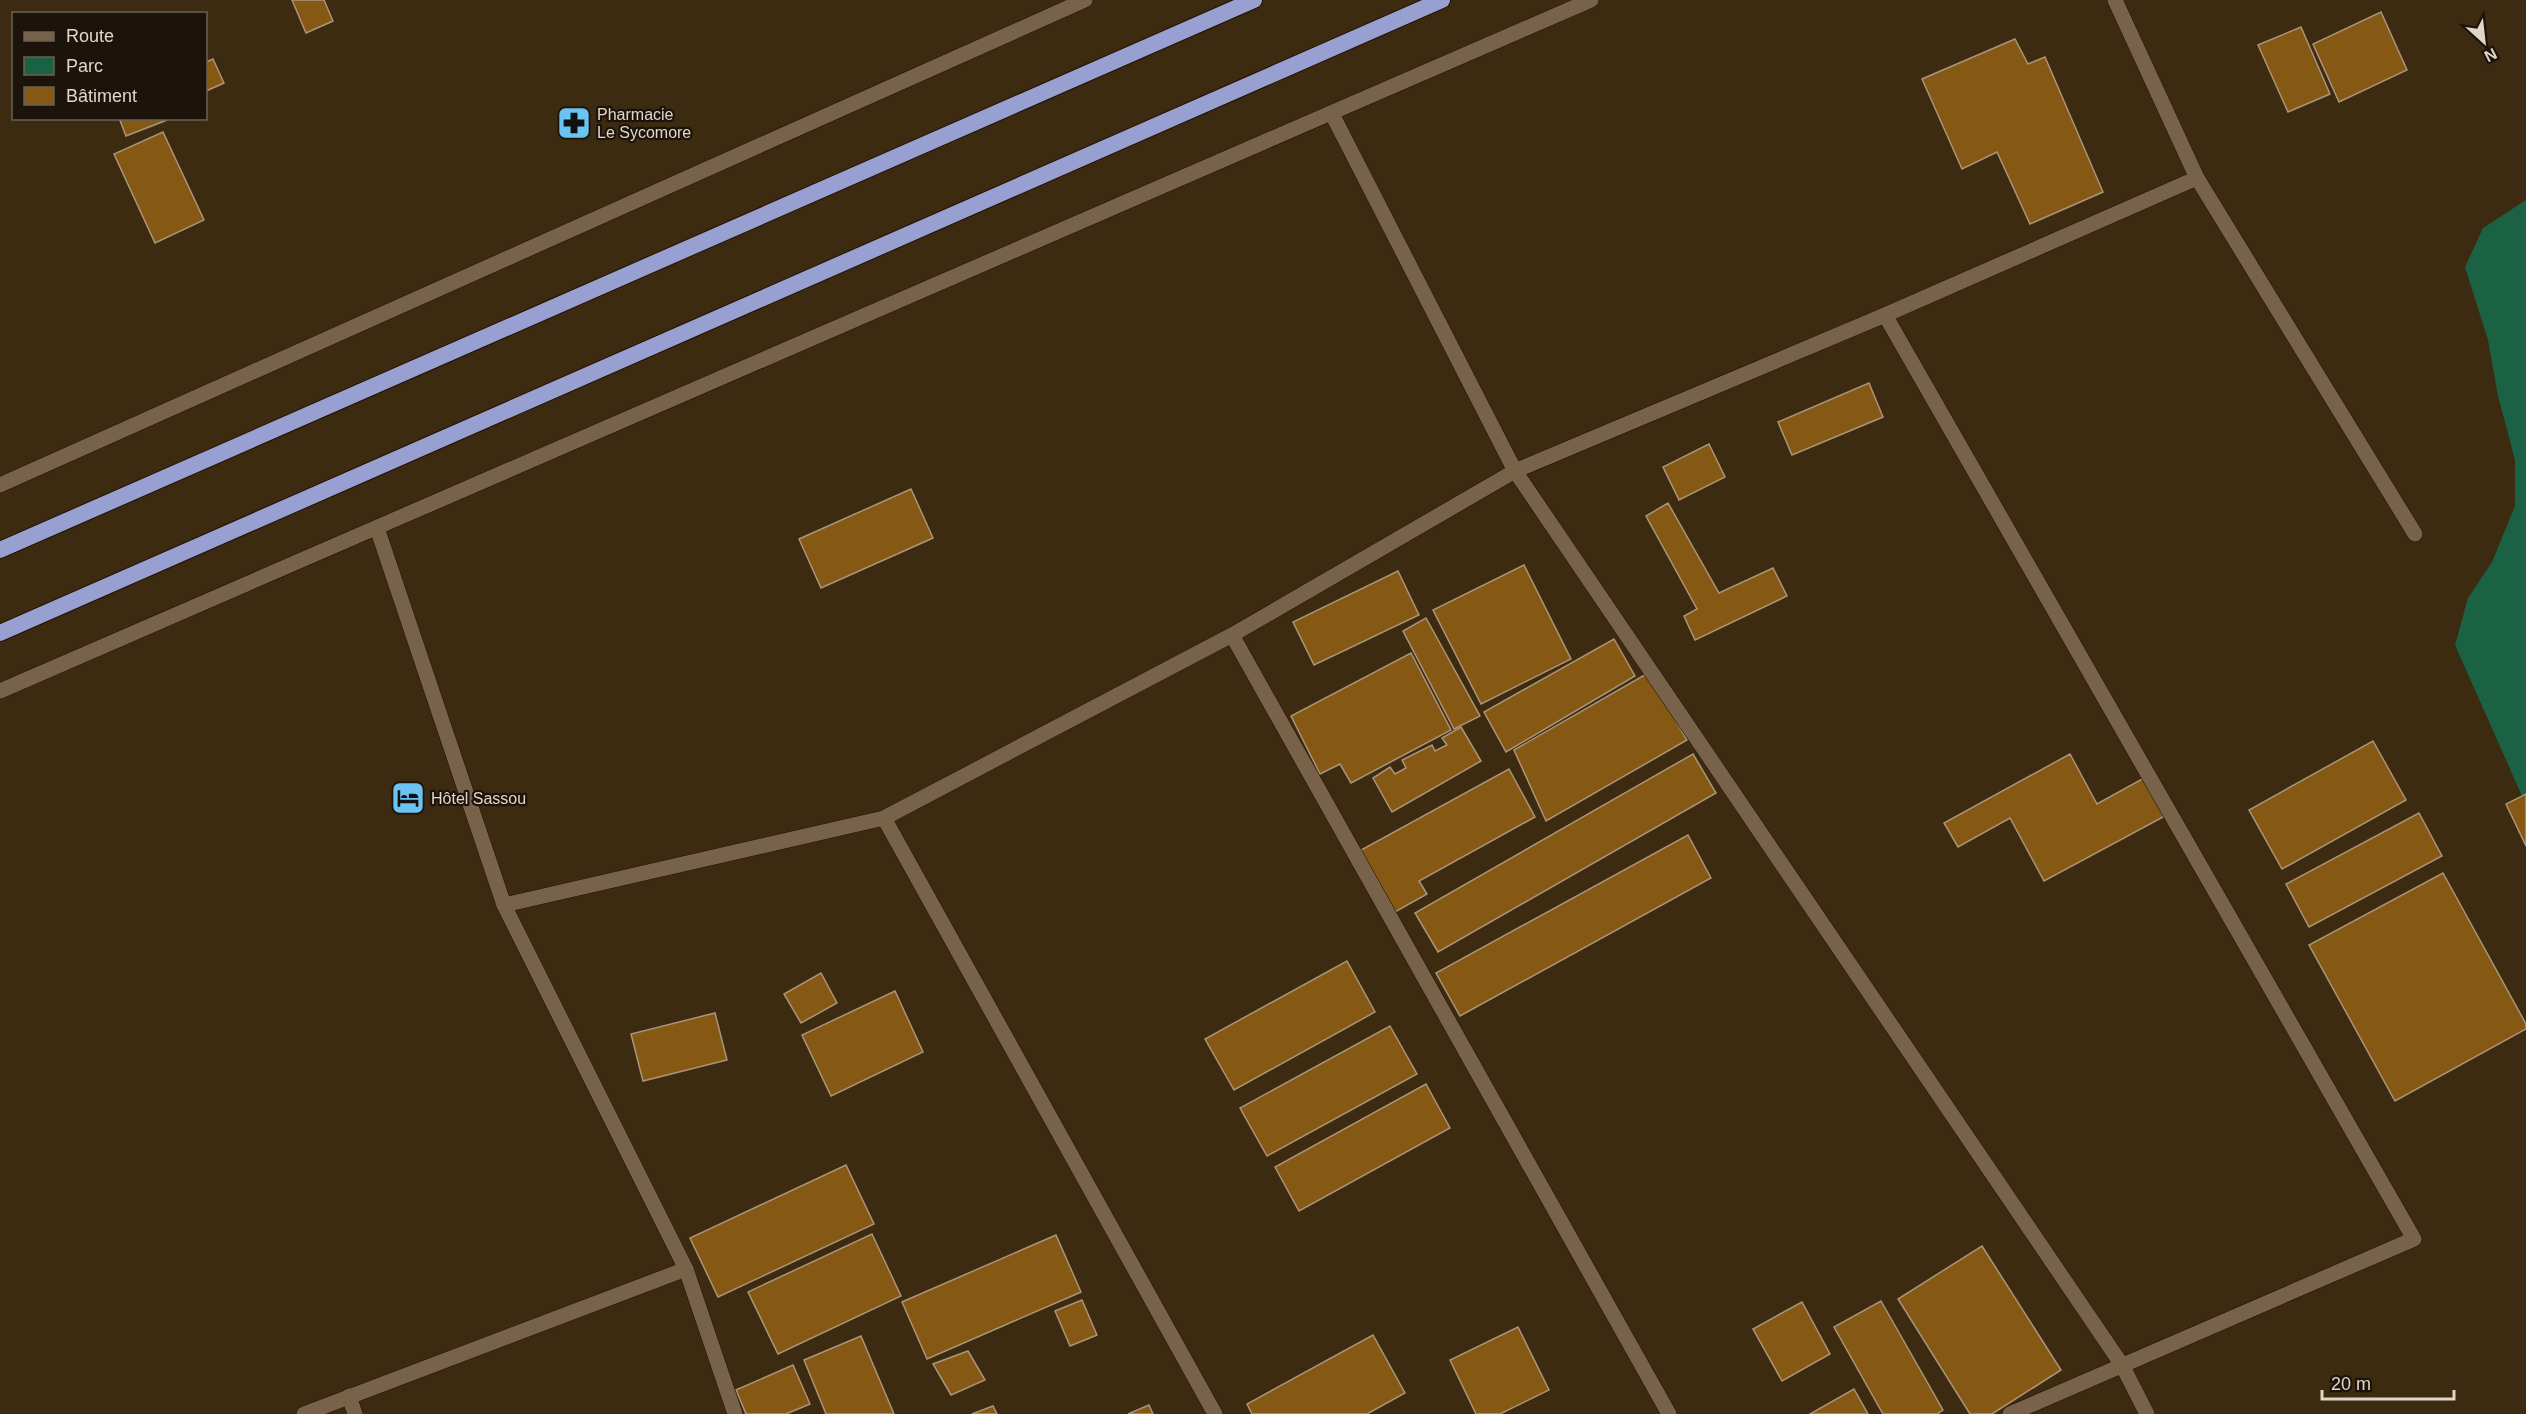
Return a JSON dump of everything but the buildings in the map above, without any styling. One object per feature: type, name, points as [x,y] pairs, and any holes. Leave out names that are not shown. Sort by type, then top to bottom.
[{"type":"highway","points":[[0,550],[1254,0]]},
{"type":"highway","points":[[0,633],[1442,0]]},
{"type":"street","points":[[0,485],[1085,0]]},
{"type":"street","points":[[0,690],[1591,0]]},
{"type":"street","points":[[2115,0],[2196,178],[2415,534]]},
{"type":"street","points":[[1332,114],[1515,471],[2122,1365],[2147,1414]]},
{"type":"street","points":[[504,905],[884,818],[1232,635],[1515,471],[1885,315],[2196,178]]},
{"type":"street","points":[[1885,315],[2415,1239],[2010,1414]]},
{"type":"street","points":[[377,528],[504,905],[686,1269],[735,1414]]},
{"type":"street","points":[[1232,635],[1669,1414]]},
{"type":"street","points":[[884,818],[1215,1414]]},
{"type":"street","points":[[304,1414],[686,1269]]},
{"type":"street","points":[[349,1396],[355,1414]]},
{"type":"green space","points":[[2526,200],[2526,805],[2455,645],[2468,598],[2492,562],[2515,506],[2515,460],[2498,396],[2488,340],[2465,267],[2483,228]]},
{"type":"place","name":"Pharmacie Le Sycomore","points":[[574,123]]},
{"type":"place","name":"Hôtel Sassou","points":[[408,798]]}]
